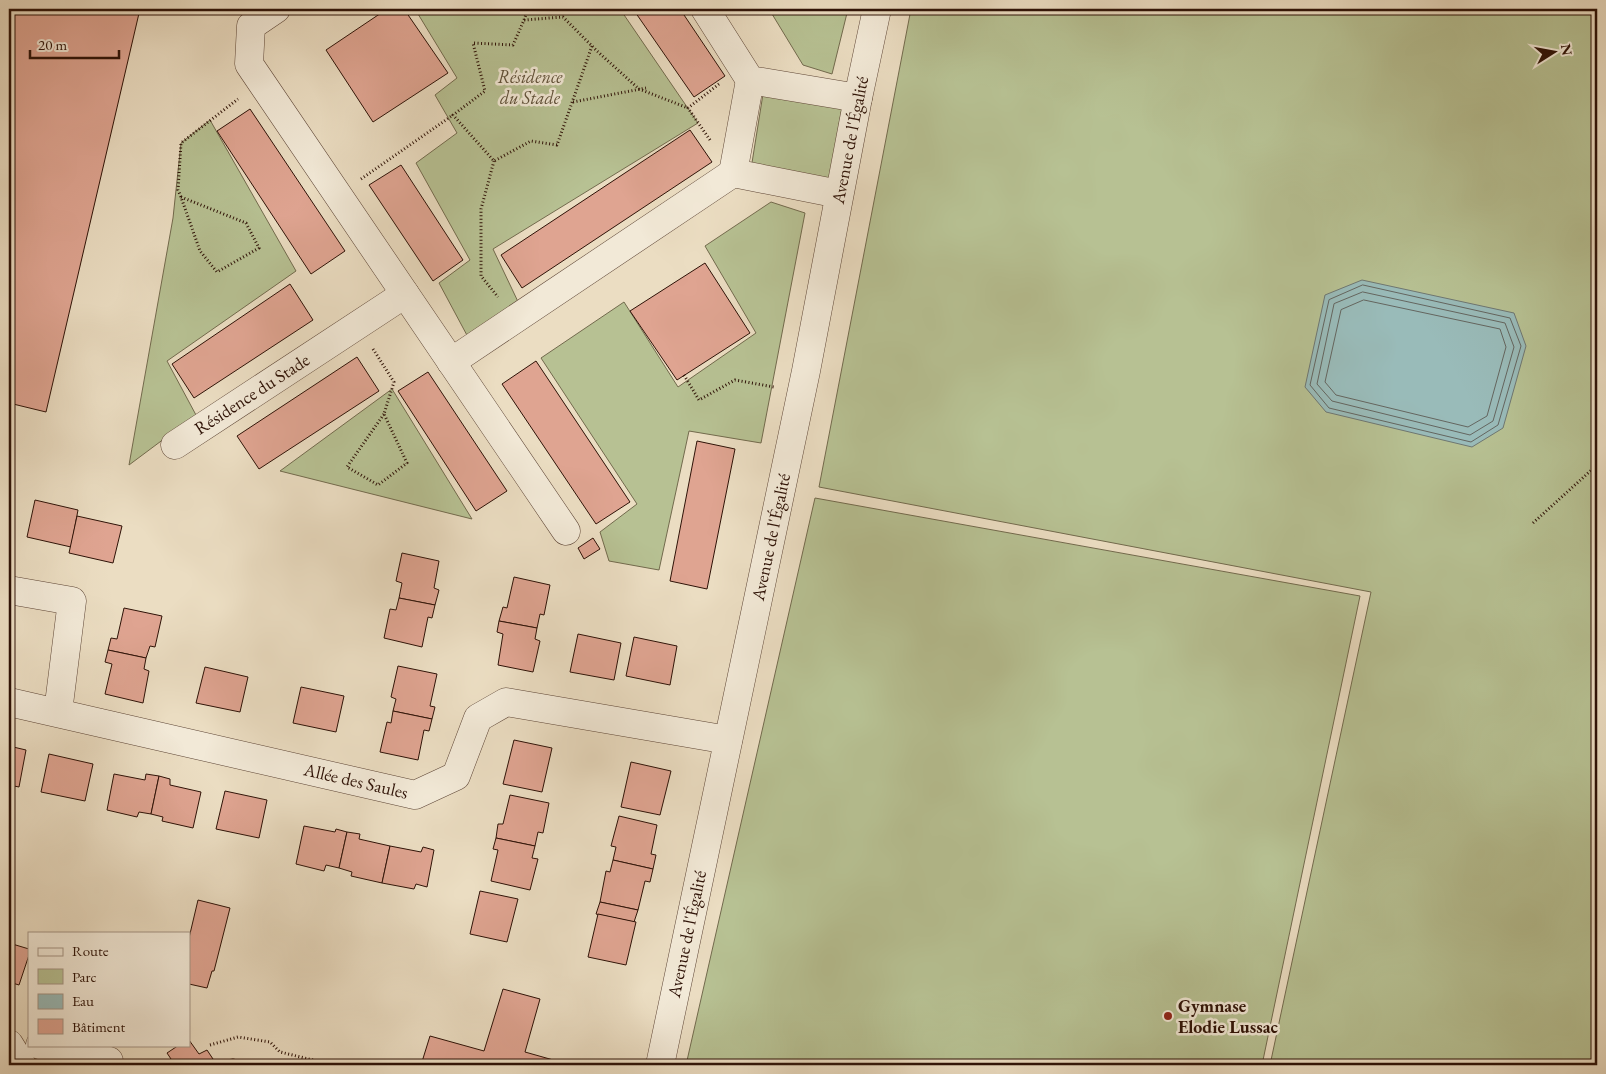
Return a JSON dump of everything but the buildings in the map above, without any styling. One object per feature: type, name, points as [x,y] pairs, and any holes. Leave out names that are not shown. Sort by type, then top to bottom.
[{"type":"street","points":[[276,9],[251,26],[249,64],[566,531]]},
{"type":"street","points":[[705,9],[750,80],[733,173]]},
{"type":"street","name":"Avenue de l'Égalité","points":[[660,1065],[802,391],[839,194],[877,9]]},
{"type":"street","points":[[750,80],[858,98]]},
{"type":"street","points":[[451,362],[733,173],[839,194]]},
{"type":"street","name":"Résidence du Stade","points":[[176,445],[405,294]]},
{"type":"street","points":[[9,590],[72,600],[58,712]]},
{"type":"street","name":"Allée des Saules","points":[[9,702],[416,795],[456,776],[478,718],[506,702],[728,740]]},
{"type":"street","points":[[9,1037],[28,1042]]},
{"type":"street","points":[[9,1044],[22,1065]]},
{"type":"street","points":[[44,1046],[109,1061]]},
{"type":"path","points":[[338,195],[485,91],[472,43],[513,46],[528,9]]},
{"type":"path","points":[[524,20],[563,17],[639,89],[688,108]]},
{"type":"path","points":[[516,318],[481,276],[481,209],[494,161],[531,141],[557,145],[592,46]]},
{"type":"path","points":[[180,197],[246,223],[259,248],[217,272],[200,251],[180,197],[178,190],[181,143],[261,82]]},
{"type":"path","points":[[572,102],[646,88]]},
{"type":"path","points":[[453,115],[494,161]]},
{"type":"path","points":[[358,325],[394,382],[384,414],[347,467],[378,484],[407,463],[384,414]]},
{"type":"path","points":[[684,375],[699,400],[735,380],[802,391]]},
{"type":"path","points":[[1532,523],[1597,465]]},
{"type":"path","points":[[210,1045],[238,1037],[270,1042],[280,1052],[333,1065]]},
{"type":"green space","points":[[415,9],[620,9],[698,123],[493,249],[521,308],[469,339],[439,283],[470,260],[416,163],[457,133],[435,95],[457,78]]},
{"type":"green space","points":[[769,9],[848,9],[832,74],[803,65]]},
{"type":"green space","points":[[911,9],[1597,9],[1597,1065],[1270,1065],[1371,592],[819,487]]},
{"type":"green space","points":[[763,94],[842,108],[830,179],[751,169]]},
{"type":"green space","points":[[210,120],[296,271],[167,361],[196,415],[129,465],[173,218],[181,143]]},
{"type":"green space","points":[[771,202],[805,213],[761,443],[689,431],[659,570],[609,561],[600,532],[637,504],[541,358],[624,302],[678,387],[756,333],[705,246]]},
{"type":"green space","points":[[392,389],[472,519],[280,471]]},
{"type":"green space","points":[[815,498],[1360,596],[1262,1065],[686,1065]]},
{"type":"water","points":[[1362,280],[1514,313],[1526,346],[1503,428],[1472,447],[1326,412],[1305,387],[1325,295]]},
{"type":"place","name":"Gymnase Elodie Lussac","points":[[1168,1016]]}]
